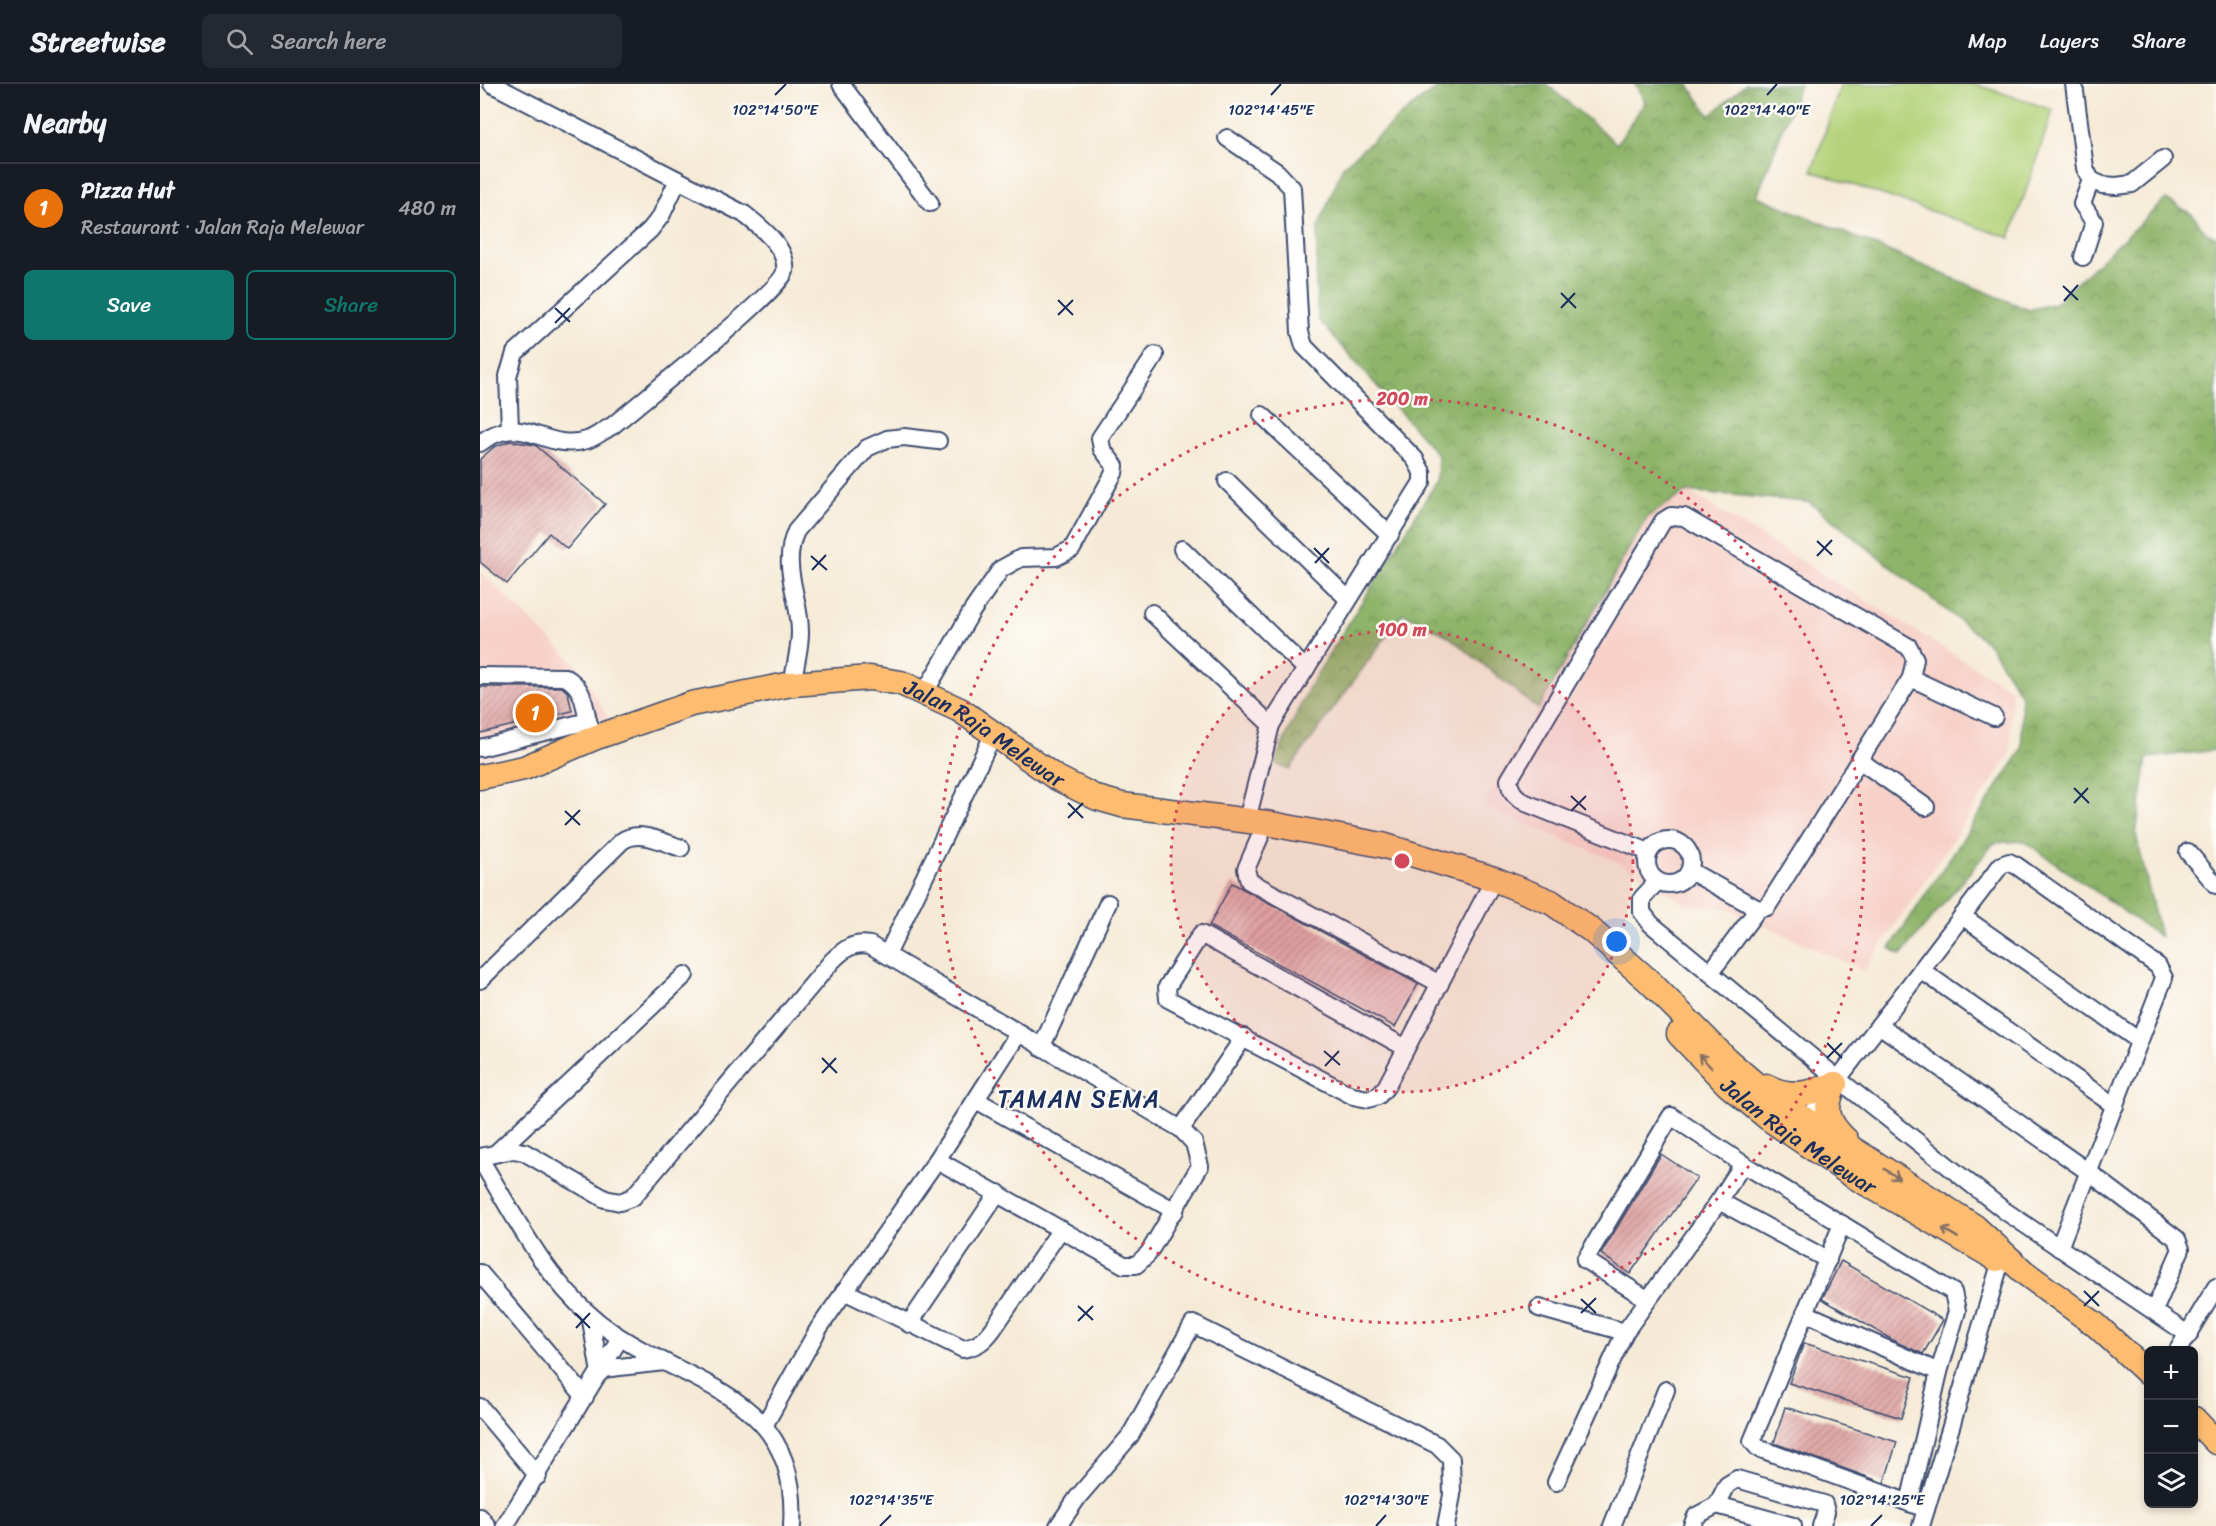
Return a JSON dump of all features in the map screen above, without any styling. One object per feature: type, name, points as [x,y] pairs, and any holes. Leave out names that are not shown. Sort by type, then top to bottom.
[{"type":"highway","name":"Jalan Raja Melewar","points":[[480,777],[524,768],[591,730],[691,704],[792,684],[870,678],[901,683],[926,692],[960,710],[1055,777],[1097,798],[1122,805],[1257,821],[1382,845],[1494,879],[1551,902],[1591,930],[1612,951],[1651,983],[1726,1059],[1769,1096],[1806,1121],[1858,1165]]},
{"type":"highway","name":"Jalan Raja Melewar","points":[[1612,951],[1626,976],[1645,999],[1727,1084],[1768,1118],[1975,1227],[2002,1256],[2096,1325],[2144,1369]]},
{"type":"highway","points":[[1726,1059],[1768,1087],[1785,1094],[1804,1095],[1837,1081]]},
{"type":"highway","points":[[1837,1081],[1827,1100],[1827,1112],[1858,1165]]},
{"type":"highway","points":[[2198,1424],[2216,1442]]},
{"type":"street","points":[[480,443],[492,435],[510,429],[554,441],[589,439],[612,426],[777,285],[785,273],[785,257],[765,232],[744,214],[492,84]]},
{"type":"street","points":[[841,84],[930,203]]},
{"type":"street","points":[[2074,84],[2085,168],[2091,180],[2102,185],[2132,184],[2163,159]]},
{"type":"street","points":[[1227,138],[1277,172],[1292,188],[1300,332],[1304,346],[1419,465],[1422,482],[1271,724],[1257,821],[1246,869],[1249,881],[1440,984]]},
{"type":"street","points":[[510,429],[508,376],[515,354],[650,230],[661,216],[678,180]]},
{"type":"street","points":[[2083,257],[2094,222],[2082,204],[2091,180]]},
{"type":"street","points":[[926,692],[972,611],[1001,569],[1021,558],[1056,557],[1072,549],[1114,472],[1115,466],[1102,449],[1100,438],[1155,355]]},
{"type":"street","points":[[1262,415],[1390,535]]},
{"type":"street","points":[[792,684],[800,631],[788,560],[796,531],[867,448],[887,439],[904,437],[938,441]]},
{"type":"street","points":[[1227,481],[1348,598]]},
{"type":"street","points":[[1649,852],[1526,803],[1510,788],[1509,780],[1663,521],[1671,516],[1684,517],[1909,647],[1915,659],[1911,678],[1774,901],[1767,907],[1758,909],[1710,973]]},
{"type":"street","points":[[1182,549],[1306,669]]},
{"type":"street","points":[[1152,613],[1271,724]]},
{"type":"street","points":[[480,676],[565,677],[575,683],[582,694],[591,730],[480,748]]},
{"type":"street","points":[[1911,678],[1994,717]]},
{"type":"street","points":[[887,955],[994,733]]},
{"type":"street","points":[[1859,760],[1926,807]]},
{"type":"street","points":[[480,980],[629,836],[645,836],[681,848]]},
{"type":"street","points":[[1675,840],[1688,849],[1691,856],[1690,871],[1680,882],[1665,884],[1658,881],[1649,872],[1649,852],[1660,841],[1675,840]]},
{"type":"street","points":[[2188,852],[2216,885]]},
{"type":"street","points":[[1806,1121],[2001,865],[2009,862],[2158,966],[2163,972],[2162,986],[2138,1040],[2090,1173],[2059,1248]]},
{"type":"street","points":[[1690,871],[1758,909]]},
{"type":"street","points":[[1407,1048],[1201,934],[1167,987],[1168,999],[1353,1096],[1368,1099],[1378,1096],[1386,1088],[1407,1048],[1494,879]]},
{"type":"street","points":[[1658,881],[1642,898],[1642,912],[1645,919],[1837,1081],[2005,1211],[2189,1335]]},
{"type":"street","points":[[1041,1048],[1108,903]]},
{"type":"street","points":[[1962,916],[2138,1040]]},
{"type":"street","points":[[485,1156],[524,1152],[606,1199],[626,1201],[633,1197],[840,953],[859,943],[870,945],[1181,1129],[1194,1143],[1200,1166],[1148,1254],[1136,1265],[1124,1265],[937,1160]]},
{"type":"street","points":[[1921,970],[2115,1106]]},
{"type":"street","points":[[485,1156],[685,975]]},
{"type":"street","points":[[1879,1025],[2090,1173],[2177,1239],[2181,1249],[2154,1311]]},
{"type":"street","points":[[765,1424],[819,1328],[937,1160],[1018,1034]]},
{"type":"street","points":[[1181,1129],[1244,1037]]},
{"type":"street","points":[[976,1100],[1175,1211]]},
{"type":"street","points":[[1647,1299],[1585,1260],[1671,1116],[1743,1164],[1953,1292],[1957,1311],[1939,1372],[1909,1503]]},
{"type":"street","points":[[485,1156],[543,1261],[566,1292],[590,1316],[620,1338],[715,1388],[765,1424],[780,1449],[790,1480],[792,1526]]},
{"type":"street","points":[[1556,1482],[1625,1332],[1743,1164]]},
{"type":"street","points":[[909,1324],[998,1193]]},
{"type":"street","points":[[1719,1201],[1828,1260]]},
{"type":"street","points":[[1842,1224],[1752,1441],[1758,1448],[1926,1509]]},
{"type":"street","points":[[844,1291],[963,1349],[983,1342],[1061,1229]]},
{"type":"street","points":[[1921,1526],[2002,1256]]},
{"type":"street","points":[[480,1274],[585,1397]]},
{"type":"street","points":[[2181,1346],[2216,1287]]},
{"type":"street","points":[[1539,1308],[1625,1332]]},
{"type":"street","points":[[1805,1313],[1939,1372]]},
{"type":"street","points":[[590,1316],[601,1371]]},
{"type":"street","points":[[1058,1526],[1078,1497],[1130,1436],[1193,1324],[1437,1445],[1451,1459],[1452,1495],[1446,1526]]},
{"type":"street","points":[[505,1526],[538,1476],[620,1338]]},
{"type":"street","points":[[601,1371],[665,1362]]},
{"type":"street","points":[[1612,1526],[1666,1389]]},
{"type":"street","points":[[480,1407],[538,1476]]},
{"type":"street","points":[[1692,1526],[1695,1516],[1717,1505],[1727,1485],[1737,1479],[1824,1504],[1826,1512],[1821,1526]]},
{"type":"street","points":[[1717,1505],[1793,1526]]},
{"type":"street","points":[[480,1517],[487,1526]]},
{"type":"shaded area","points":[[1687,491],[2012,690],[2010,755],[1864,971],[1729,909],[1687,905],[1618,862],[1483,806],[1647,517]]},
{"type":"shaded area","points":[[480,571],[579,667],[609,719],[527,750],[480,762]]},
{"type":"green space","points":[[1443,84],[1546,84],[1617,144],[1645,102],[1635,84],[1688,84],[1710,116],[1746,84],[1800,84],[1757,196],[2029,310],[2055,303],[2166,199],[2192,214],[2206,233],[2216,236],[2216,750],[2147,758],[2136,834],[2160,937],[2024,841],[1994,843],[1901,955],[1890,948],[2022,750],[2021,695],[1989,644],[1809,502],[1687,491],[1647,517],[1538,709],[1448,636],[1403,613],[1289,770],[1274,763],[1309,687],[1437,481],[1438,455],[1318,319],[1316,281],[1318,228],[1343,166],[1411,107]]},
{"type":"green space","points":[[1841,84],[1975,84],[2053,110],[2010,238],[1812,171]]},
{"type":"building","points":[[510,441],[535,445],[605,504],[567,549],[549,533],[507,584],[480,562],[480,459],[494,447]]},
{"type":"building","points":[[480,687],[562,687],[568,693],[572,711],[480,733]]},
{"type":"building","points":[[1232,883],[1418,984],[1395,1027],[1209,926]]},
{"type":"building","points":[[1661,1154],[1697,1178],[1630,1274],[1601,1254]]},
{"type":"building","points":[[1841,1261],[1943,1320],[1923,1354],[1896,1342],[1822,1299]]},
{"type":"building","points":[[1804,1343],[1914,1377],[1901,1418],[1789,1383]]},
{"type":"building","points":[[1785,1407],[1897,1442],[1884,1483],[1774,1443]]},
{"type":"place","name":"Pizza Hut","points":[[535,713]]},
{"type":"district","name":"TAMAN SEMA","points":[[1079,1099]]}]
